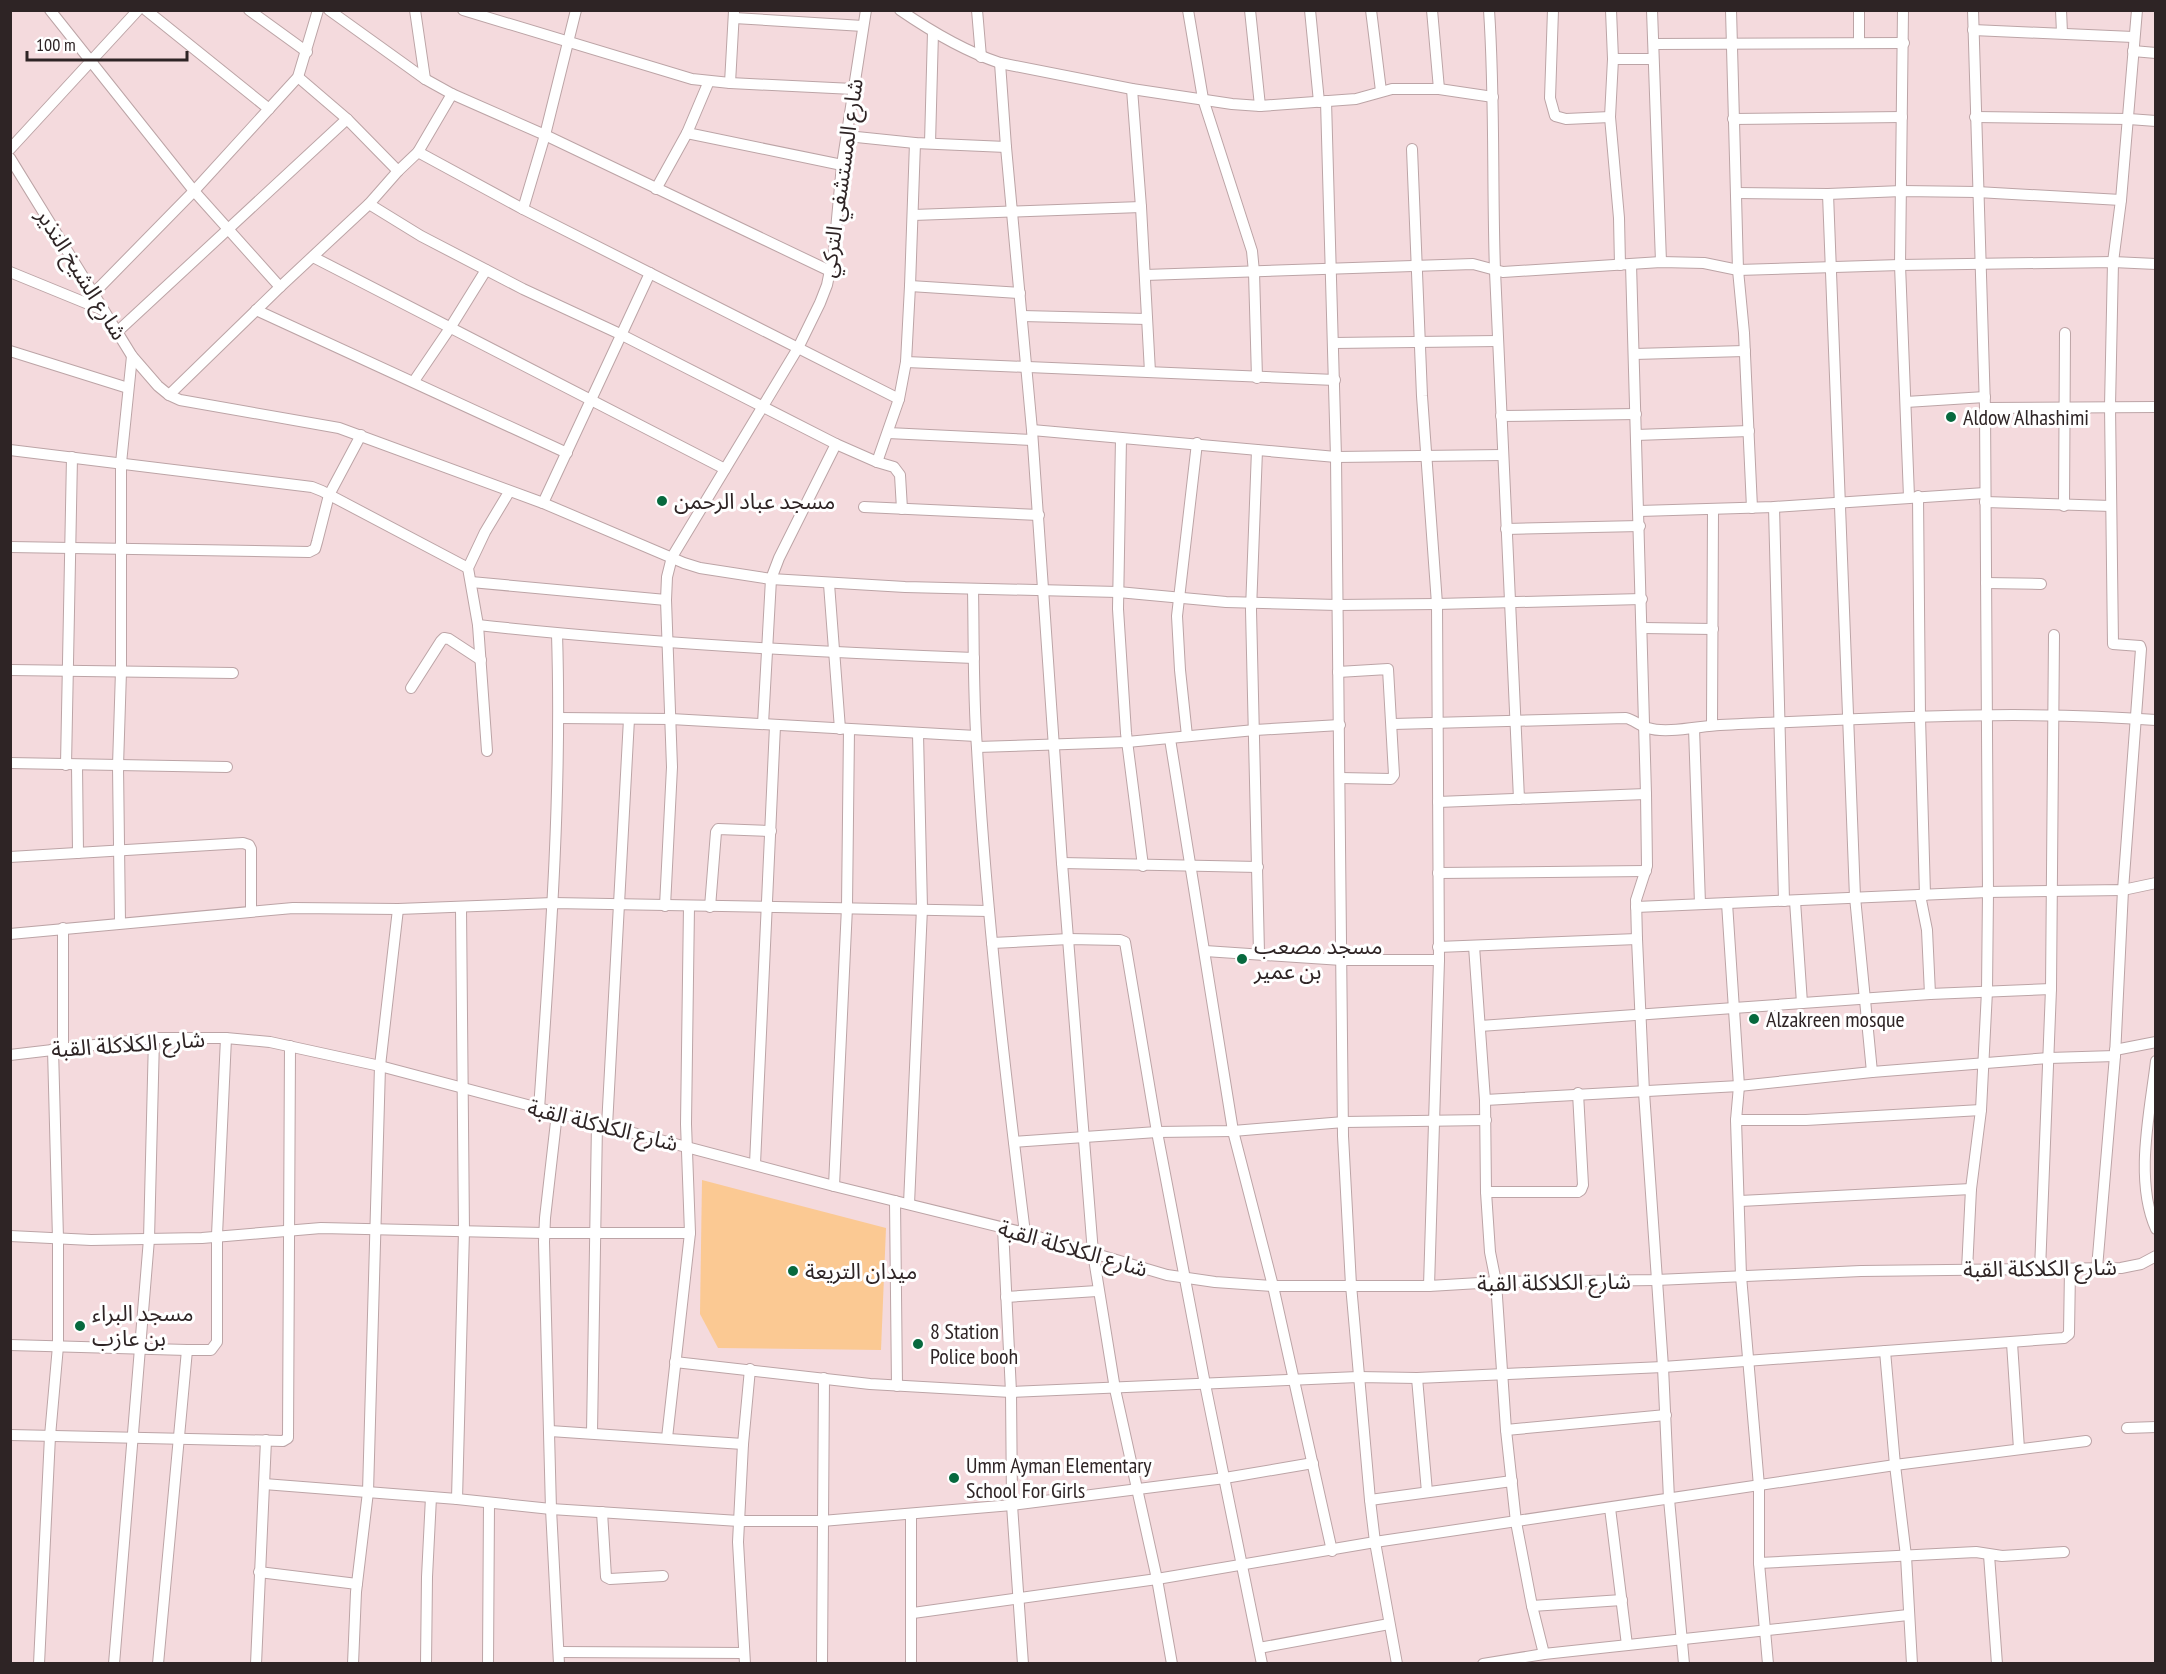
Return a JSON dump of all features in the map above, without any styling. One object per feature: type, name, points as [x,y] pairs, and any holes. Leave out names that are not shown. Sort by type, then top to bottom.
[{"type":"street","points":[[50,10],[194,191],[280,287]]},
{"type":"street","points":[[10,149],[92,63],[138,10]]},
{"type":"street","points":[[146,10],[269,109]]},
{"type":"street","points":[[249,10],[307,52]]},
{"type":"street","points":[[93,294],[194,191],[298,76],[318,10]]},
{"type":"street","points":[[329,10],[425,79],[452,94],[545,135],[830,271]]},
{"type":"street","points":[[415,10],[425,79]]},
{"type":"street","points":[[463,10],[569,40],[674,74],[730,83],[853,89]]},
{"type":"street","points":[[523,209],[545,135],[576,10]]},
{"type":"street","name":"شارع المستشفي التركي","points":[[672,557],[764,407],[798,348],[820,303],[834,251],[842,165],[866,10]]},
{"type":"street","points":[[900,10],[933,32],[981,57],[1000,63],[1132,89],[1260,106],[1356,99],[1392,88],[1439,89],[1492,97]]},
{"type":"street","points":[[976,10],[981,57]]},
{"type":"street","points":[[1188,10],[1203,99],[1250,244],[1254,272],[1257,378]]},
{"type":"street","points":[[1250,10],[1260,106]]},
{"type":"street","points":[[1310,10],[1323,102],[1334,343],[1344,1122],[1351,1285],[1375,1542],[1397,1664]]},
{"type":"street","points":[[1371,10],[1381,91]]},
{"type":"street","points":[[1432,10],[1439,89]]},
{"type":"street","points":[[1489,10],[1495,271],[1519,799]]},
{"type":"street","points":[[1553,10],[1550,98],[1555,116],[1566,119],[1610,117]]},
{"type":"street","points":[[1611,10],[1610,117],[1634,354],[1643,628],[1646,871],[1638,893],[1636,908],[1637,939],[1669,1499],[1684,1664]]},
{"type":"street","points":[[1652,10],[1661,262]]},
{"type":"street","points":[[1731,10],[1738,270],[1745,351],[1752,508]]},
{"type":"street","points":[[1859,10],[1859,43]]},
{"type":"street","points":[[1903,10],[1900,265],[1913,496],[1920,717],[1922,895],[1927,930],[1930,994]]},
{"type":"street","points":[[1967,1270],[1971,1189],[1981,1110],[1988,892],[1985,402],[1973,10]]},
{"type":"street","points":[[2061,10],[2062,33]]},
{"type":"street","points":[[2097,1268],[2115,1053],[2141,647],[2113,644],[2110,406],[2113,262],[2129,119],[2133,37],[2137,10]]},
{"type":"street","points":[[730,83],[734,14],[863,26]]},
{"type":"street","points":[[1973,30],[2133,37]]},
{"type":"street","points":[[930,143],[933,32]]},
{"type":"street","points":[[1654,44],[1904,43]]},
{"type":"street","points":[[2133,51],[2156,53]]},
{"type":"street","points":[[1612,59],[1653,59]]},
{"type":"street","points":[[1000,63],[1039,515],[1062,863],[1097,1291],[1115,1389],[1157,1579],[1172,1664]]},
{"type":"street","points":[[298,76],[347,119],[398,171]]},
{"type":"street","points":[[656,189],[687,133],[709,81]]},
{"type":"street","points":[[1132,89],[1150,372]]},
{"type":"street","points":[[452,94],[418,152],[369,204],[169,395],[191,402],[316,423],[361,435],[543,503],[684,563],[700,568],[771,579],[829,584],[1118,592],[1226,602],[1337,605],[1642,598]]},
{"type":"street","points":[[1733,119],[1902,117]]},
{"type":"street","points":[[1975,117],[2156,121]]},
{"type":"street","points":[[117,332],[347,119]]},
{"type":"street","points":[[687,133],[842,165]]},
{"type":"street","points":[[847,136],[915,143],[1006,147]]},
{"type":"street","points":[[877,462],[899,399],[906,362],[915,143]]},
{"type":"street","points":[[1412,149],[1425,455],[1437,604],[1439,724],[1439,960],[1429,1286]]},
{"type":"street","points":[[418,152],[523,209],[899,399]]},
{"type":"street","name":"شارع الشيخ النذير","points":[[10,158],[132,356],[169,395]]},
{"type":"street","points":[[1736,193],[1977,192],[2121,200]]},
{"type":"street","points":[[1828,194],[1855,897],[1872,1072]]},
{"type":"street","points":[[369,204],[421,236],[486,270],[621,334],[836,444],[891,466],[900,475],[902,508]]},
{"type":"street","points":[[913,215],[1141,207]]},
{"type":"street","points":[[313,257],[725,469]]},
{"type":"street","points":[[1145,275],[1473,264],[1495,271],[1661,262],[1704,263],[1738,270],[1900,265],[2113,262],[2156,264]]},
{"type":"street","points":[[414,381],[486,270]]},
{"type":"street","points":[[10,272],[103,310]]},
{"type":"street","points":[[543,503],[650,273]]},
{"type":"street","points":[[910,286],[1020,292]]},
{"type":"street","points":[[256,310],[567,453]]},
{"type":"street","points":[[1022,316],[1147,319]]},
{"type":"street","points":[[2064,506],[2065,333]]},
{"type":"street","points":[[1334,343],[1498,341]]},
{"type":"street","points":[[10,351],[128,388]]},
{"type":"street","points":[[1634,354],[1745,351]]},
{"type":"street","points":[[120,922],[118,766],[121,671],[121,463],[132,356]]},
{"type":"street","points":[[906,362],[1335,380]]},
{"type":"street","points":[[1906,402],[2156,407]]},
{"type":"street","points":[[1501,416],[1636,414]]},
{"type":"street","points":[[1636,435],[1749,430]]},
{"type":"street","points":[[888,433],[1121,438],[1336,457],[1503,454]]},
{"type":"street","points":[[10,547],[309,552],[315,549],[318,542],[329,495],[361,435]]},
{"type":"street","points":[[1121,438],[1118,592],[1127,742],[1131,758],[1143,866]]},
{"type":"street","points":[[763,724],[771,579],[779,558],[836,444]]},
{"type":"street","points":[[1187,736],[1177,627],[1197,444]]},
{"type":"street","points":[[10,450],[312,487],[468,568]]},
{"type":"street","points":[[1257,450],[1251,601],[1259,953]]},
{"type":"street","points":[[72,457],[68,672],[78,853]]},
{"type":"street","points":[[487,751],[478,625],[468,568],[485,532],[509,492]]},
{"type":"street","points":[[1639,511],[1774,507],[1913,496],[1985,497],[2064,506],[2111,506]]},
{"type":"street","points":[[864,507],[1039,515]]},
{"type":"street","points":[[1774,507],[1779,722],[1790,901],[1802,1003]]},
{"type":"street","points":[[1712,725],[1713,509]]},
{"type":"street","points":[[1506,529],[1640,526]]},
{"type":"street","points":[[665,906],[672,767],[666,600],[672,557]]},
{"type":"street","points":[[471,582],[666,600]]},
{"type":"street","points":[[1986,583],[2041,584]]},
{"type":"street","points":[[829,584],[834,653],[845,729],[848,907],[834,1186]]},
{"type":"street","points":[[973,589],[976,742],[989,911],[1026,1233]]},
{"type":"street","points":[[478,625],[557,634],[767,649],[974,658]]},
{"type":"street","points":[[1643,628],[1713,629]]},
{"type":"street","points":[[539,1109],[553,903],[559,718],[557,634]]},
{"type":"street","points":[[2040,1270],[2051,989],[2050,891],[2054,635]]},
{"type":"street","points":[[411,688],[444,638],[480,660]]},
{"type":"street","points":[[1338,672],[1388,669],[1393,724],[1394,778],[1340,778]]},
{"type":"street","points":[[10,670],[233,673]]},
{"type":"street","points":[[1393,724],[1626,718],[1645,728],[1656,729],[1920,717],[2054,716],[2156,720]]},
{"type":"street","points":[[559,718],[671,719],[918,734],[976,742],[1054,744],[1127,742],[1340,725]]},
{"type":"street","points":[[592,1433],[594,1232],[629,719]]},
{"type":"street","points":[[755,1164],[775,726]]},
{"type":"street","points":[[1694,728],[1700,904]]},
{"type":"street","points":[[909,1204],[922,908],[918,734]]},
{"type":"street","points":[[1170,739],[1233,1131],[1273,1286],[1332,1551]]},
{"type":"street","points":[[10,763],[227,767]]},
{"type":"street","points":[[1438,802],[1646,794]]},
{"type":"street","points":[[710,907],[716,832],[718,830],[771,831]]},
{"type":"street","points":[[10,857],[243,843],[249,845],[251,849],[251,911]]},
{"type":"street","points":[[1062,863],[1258,867]]},
{"type":"street","points":[[1438,873],[1646,871]]},
{"type":"street","points":[[1636,908],[1988,892],[2124,890],[2156,882]]},
{"type":"street","points":[[10,934],[120,922],[293,908],[461,908],[553,903],[989,911]]},
{"type":"street","points":[[1727,903],[1739,1086],[1736,1120],[1741,1276],[1759,1486],[1759,1563],[1768,1664]]},
{"type":"street","points":[[667,1438],[690,1233],[686,1146],[689,906]]},
{"type":"street","points":[[457,1499],[465,1231],[461,908]]},
{"type":"street","points":[[353,1664],[357,1584],[368,1492],[380,1066],[398,909]]},
{"type":"street","points":[[39,1664],[50,1436],[58,1346],[58,1048],[63,928]]},
{"type":"street","points":[[992,943],[1069,939],[1125,942],[1157,1132],[1262,1664]]},
{"type":"street","points":[[1438,948],[1637,939]]},
{"type":"street","points":[[1474,945],[1486,1120],[1486,1192],[1490,1252],[1496,1282],[1506,1430],[1516,1522],[1544,1654]]},
{"type":"street","points":[[1205,951],[1342,960],[1439,960]]},
{"type":"street","points":[[1480,1026],[1930,994],[2051,989]]},
{"type":"street","points":[[114,1664],[149,1239],[154,1038]]},
{"type":"street","name":"شارع الكلاكلة القبة","points":[[10,1055],[154,1038],[226,1038],[290,1046],[380,1066],[834,1186],[1026,1233],[1148,1270],[1186,1279],[1273,1286],[1429,1286],[1496,1282],[1656,1280],[1861,1271],[2097,1268],[2133,1266],[2156,1256]]},
{"type":"street","points":[[10,1345],[211,1350],[217,1342],[217,1236],[226,1038]]},
{"type":"street","points":[[1485,1100],[1739,1086],[1872,1072],[2115,1053],[2156,1042]]},
{"type":"street","points":[[10,1435],[283,1441],[288,1437],[290,1046]]},
{"type":"street","points":[[2156,1061],[2144,1154],[2149,1202],[2156,1229]]},
{"type":"street","points":[[1486,1192],[1578,1192],[1581,1190],[1583,1185],[1578,1094]]},
{"type":"street","points":[[1736,1120],[1806,1119],[1981,1110]]},
{"type":"street","points":[[556,1113],[544,1233],[551,1509],[559,1658],[745,1658],[739,1563],[739,1521],[750,1369]]},
{"type":"street","points":[[1014,1142],[1157,1132],[1233,1131],[1344,1122],[1486,1120]]},
{"type":"street","points":[[1740,1201],[1971,1189]]},
{"type":"street","points":[[895,1201],[897,1386]]},
{"type":"street","points":[[1003,1228],[1011,1392],[1012,1505],[1023,1664]]},
{"type":"street","points":[[10,1236],[58,1239],[149,1239],[217,1236],[288,1229],[690,1233]]},
{"type":"street","points":[[675,1362],[897,1386],[1011,1392],[1358,1377],[1417,1378],[1747,1362],[2064,1338],[2069,1334],[2070,1269]]},
{"type":"street","points":[[1006,1297],[1097,1291]]},
{"type":"street","points":[[2012,1343],[2019,1449]]},
{"type":"street","points":[[158,1664],[187,1350]]},
{"type":"street","points":[[1885,1350],[1906,1556],[1912,1664]]},
{"type":"street","points":[[822,1664],[824,1378]]},
{"type":"street","points":[[1417,1378],[1427,1492]]},
{"type":"street","points":[[1506,1430],[1666,1415]]},
{"type":"street","points":[[2127,1428],[2156,1427]]},
{"type":"street","points":[[550,1431],[743,1444]]},
{"type":"street","points":[[256,1664],[266,1440]]},
{"type":"street","points":[[913,1613],[1244,1566],[1375,1542],[1895,1465],[2086,1441]]},
{"type":"street","points":[[264,1484],[457,1499],[551,1509],[739,1521],[822,1521],[1012,1505],[1225,1478],[1313,1463]]},
{"type":"street","points":[[1370,1500],[1512,1481]]},
{"type":"street","points":[[426,1664],[431,1497]]},
{"type":"street","points":[[488,1664],[489,1503]]},
{"type":"street","points":[[1610,1508],[1627,1646]]},
{"type":"street","points":[[602,1512],[606,1577],[610,1579],[663,1576]]},
{"type":"street","points":[[911,1515],[913,1613],[911,1664]]},
{"type":"street","points":[[1759,1563],[1976,1552],[2002,1556],[2064,1552]]},
{"type":"street","points":[[1989,1555],[1997,1664]]},
{"type":"street","points":[[259,1572],[357,1584]]},
{"type":"street","points":[[1532,1606],[1622,1599]]},
{"type":"street","points":[[1483,1664],[1544,1654],[1908,1615]]},
{"type":"street","points":[[1259,1647],[1389,1624]]},
{"type":"shaded area","name":"ميدان التريعة","points":[[702,1180],[886,1228],[881,1350],[718,1348],[700,1314]]},
{"type":"place","name":"Aldow Alhashimi","points":[[1951,417]]},
{"type":"place","name":"مسجد عباد الرحمن","points":[[662,501]]},
{"type":"place","name":"مسجد مصعب بن عمير","points":[[1242,959]]},
{"type":"place","name":"Alzakreen mosque","points":[[1754,1019]]},
{"type":"place","name":"ميدان التريعة","points":[[793,1271]]},
{"type":"place","name":"مسجد البراء بن عازب","points":[[80,1326]]},
{"type":"place","name":"8 Station Police booh","points":[[918,1344]]},
{"type":"place","name":"Umm Ayman Elementary School For Girls","points":[[954,1478]]}]
